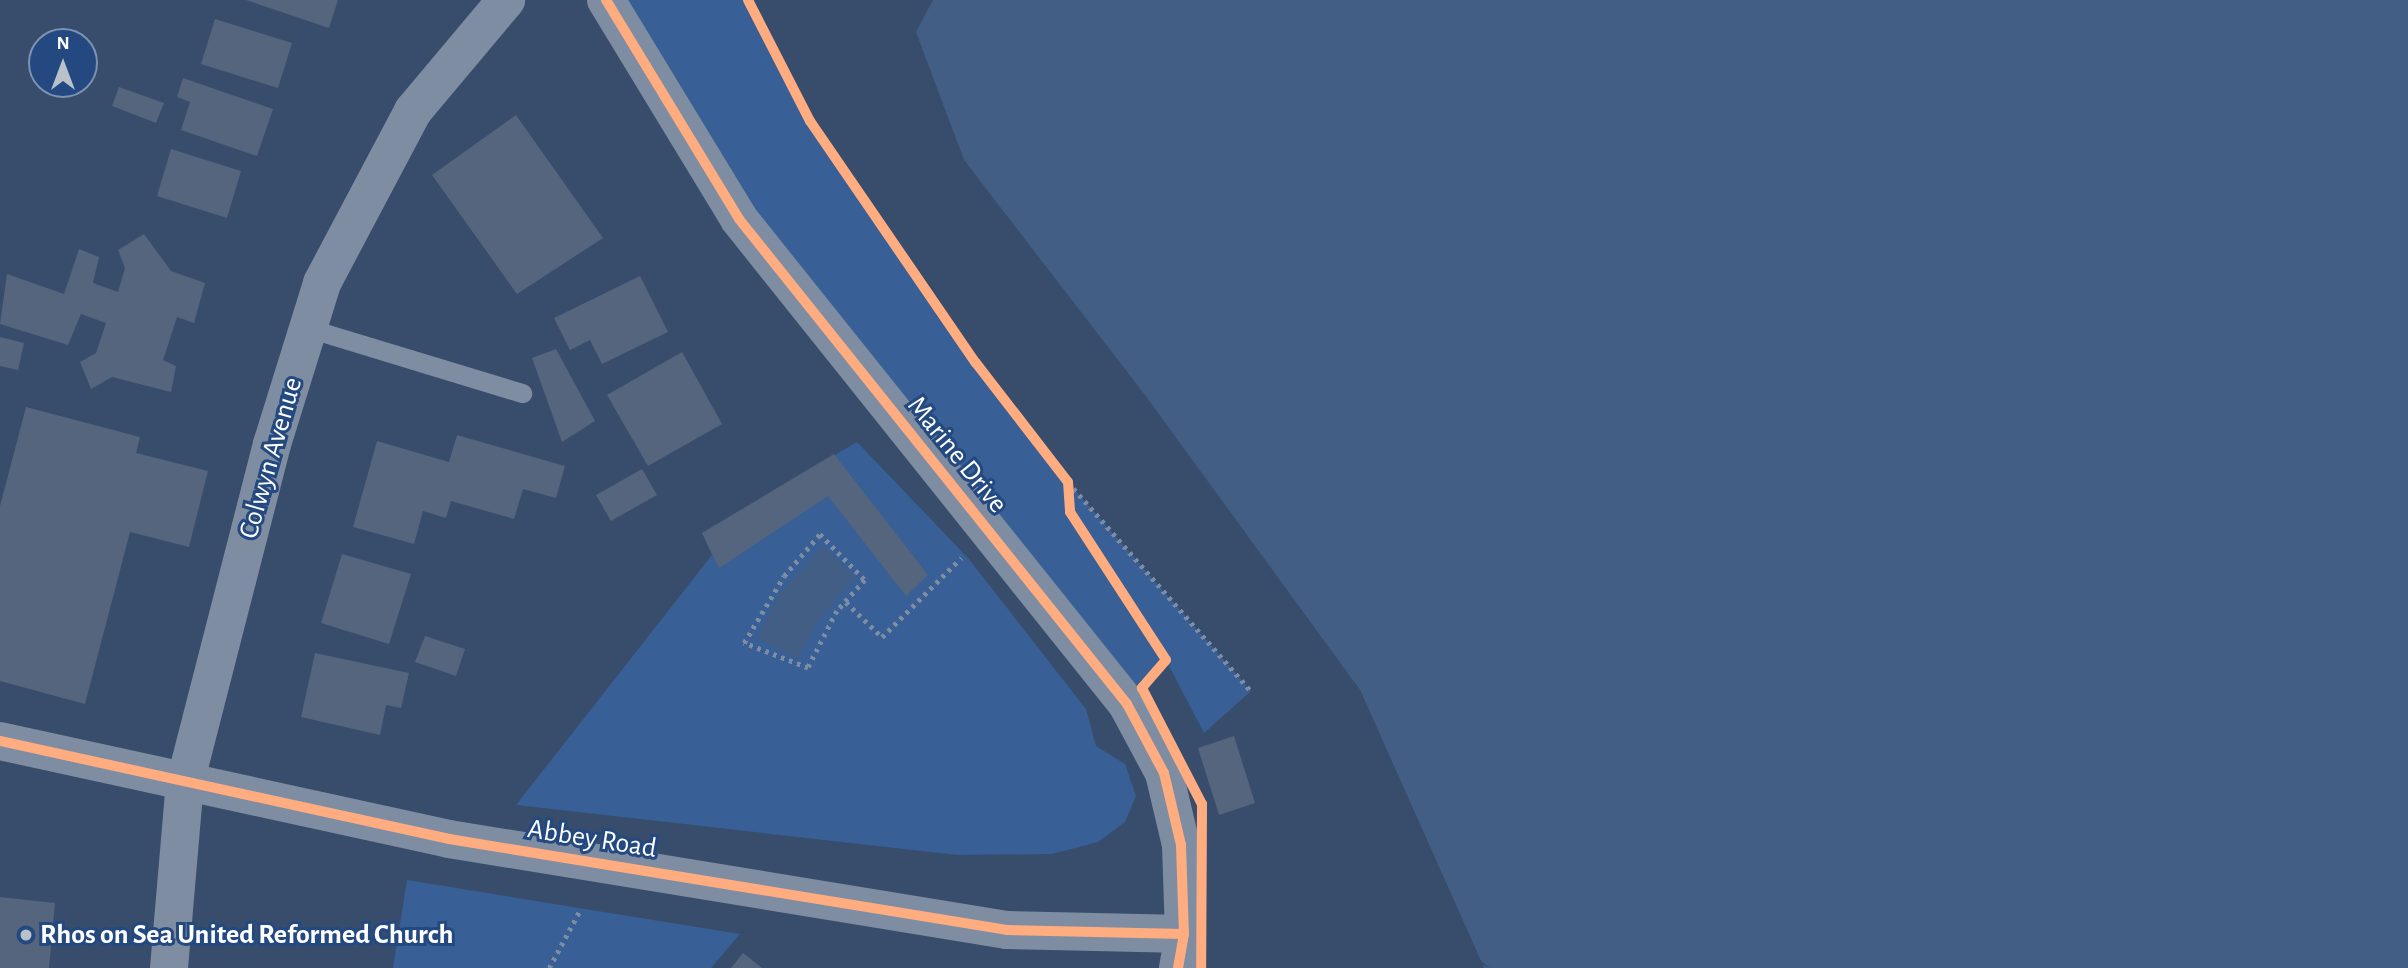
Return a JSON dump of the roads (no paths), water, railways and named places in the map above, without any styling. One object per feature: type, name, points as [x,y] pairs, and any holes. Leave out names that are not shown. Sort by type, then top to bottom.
[{"type":"street","name":"Colwyn Avenue","points":[[169,968],[185,783],[322,283],[412,111],[506,0]]},
{"type":"street","name":"Marine Drive","points":[[606,0],[739,219],[1127,704],[1164,773],[1181,845],[1181,951]]},
{"type":"street","name":"Abbey Road","points":[[0,741],[449,839],[1007,930],[1181,951]]},
{"type":"lane","points":[[308,328],[522,393]]},
{"type":"place","name":"Rhos on Sea United Reformed Church","points":[[26,935]]}]
